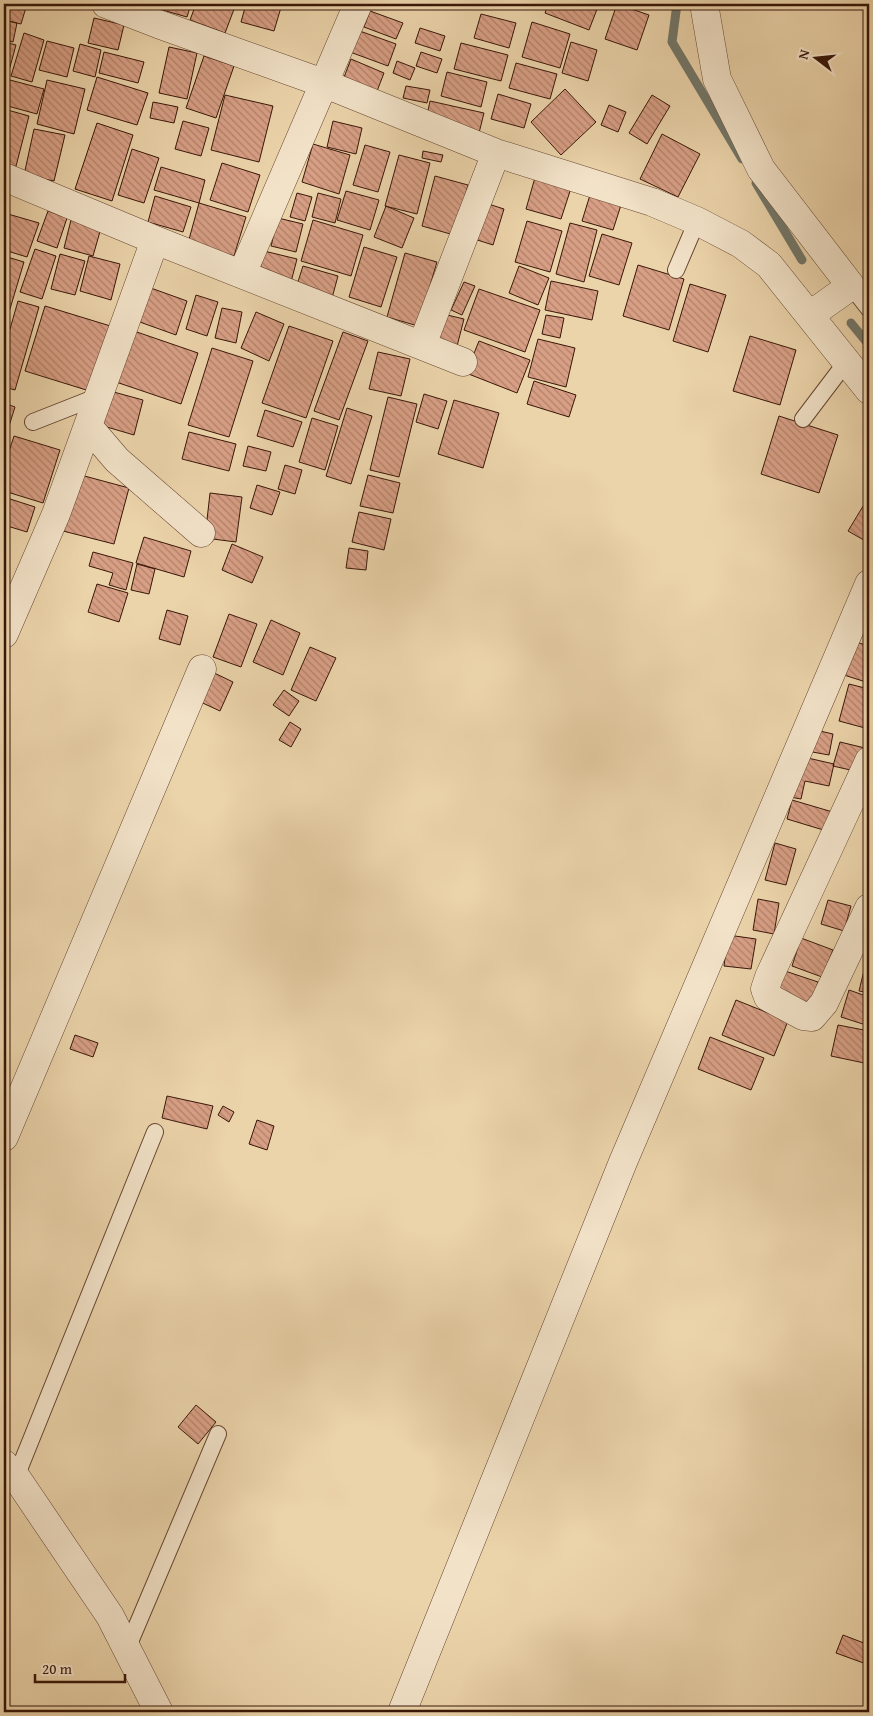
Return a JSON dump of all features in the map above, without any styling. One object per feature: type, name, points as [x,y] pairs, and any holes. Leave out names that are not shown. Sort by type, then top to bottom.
[{"type":"street","points":[[106,4],[323,83],[496,153],[652,202],[697,221],[741,244],[769,265],[869,390]]},
{"type":"street","points":[[242,274],[358,4]]},
{"type":"street","points":[[704,4],[717,79],[761,169],[851,286],[810,315]]},
{"type":"street","points":[[422,345],[496,153]]},
{"type":"street","points":[[4,177],[155,240],[463,362]]},
{"type":"street","points":[[4,634],[56,514],[155,240]]},
{"type":"street","points":[[88,426],[118,460],[201,533]]},
{"type":"street","points":[[402,1712],[623,1162],[869,584]]},
{"type":"street","points":[[4,1137],[202,669]]},
{"type":"street","points":[[869,761],[769,976],[765,988],[768,997],[803,1016],[812,1016],[824,1003],[869,908]]},
{"type":"street","points":[[10,1470],[110,1616],[158,1712]]},
{"type":"lane","points":[[676,270],[697,221]]},
{"type":"lane","points":[[851,286],[869,309]]},
{"type":"lane","points":[[803,418],[847,361]]},
{"type":"lane","points":[[33,422],[99,396]]},
{"type":"lane","points":[[10,1470],[155,1132]]},
{"type":"lane","points":[[127,1649],[218,1434]]},
{"type":"building","points":[[4,4],[27,4],[21,24],[4,20]]},
{"type":"building","points":[[153,4],[191,4],[187,17],[152,7]]},
{"type":"building","points":[[196,4],[236,4],[225,33],[190,20]]},
{"type":"building","points":[[246,4],[282,4],[274,31],[241,22]]},
{"type":"building","points":[[548,4],[599,4],[589,30],[545,13]]},
{"type":"building","points":[[617,4],[649,15],[637,50],[605,39]]},
{"type":"building","points":[[370,11],[403,23],[396,39],[364,27]]},
{"type":"building","points":[[481,14],[516,23],[509,48],[474,38]]},
{"type":"building","points":[[94,18],[124,25],[118,50],[88,43]]},
{"type":"building","points":[[4,20],[17,23],[13,42],[4,40]]},
{"type":"building","points":[[532,22],[570,34],[560,68],[522,57]]},
{"type":"building","points":[[420,28],[445,36],[440,51],[415,43]]},
{"type":"building","points":[[357,30],[396,44],[388,66],[350,52]]},
{"type":"building","points":[[24,33],[44,40],[32,82],[11,76]]},
{"type":"building","points":[[47,41],[74,48],[67,77],[39,70]]},
{"type":"building","points":[[4,42],[16,45],[7,78],[4,78]]},
{"type":"building","points":[[571,42],[597,50],[588,81],[562,73]]},
{"type":"building","points":[[461,43],[508,55],[501,81],[454,69]]},
{"type":"building","points":[[80,44],[101,50],[95,77],[73,71]]},
{"type":"building","points":[[169,47],[197,53],[187,99],[159,93]]},
{"type":"building","points":[[104,52],[144,62],[138,83],[99,73]]},
{"type":"building","points":[[421,52],[442,59],[437,73],[416,66]]},
{"type":"building","points":[[204,56],[234,66],[216,118],[186,108]]},
{"type":"building","points":[[351,59],[384,73],[374,99],[341,85]]},
{"type":"building","points":[[397,61],[415,68],[410,80],[393,73]]},
{"type":"building","points":[[516,63],[557,74],[550,99],[509,88]]},
{"type":"building","points":[[447,72],[487,82],[481,107],[441,96]]},
{"type":"building","points":[[97,77],[148,93],[137,125],[87,110]]},
{"type":"building","points":[[10,80],[44,89],[37,114],[4,105]]},
{"type":"building","points":[[47,80],[85,89],[74,134],[37,124]]},
{"type":"building","points":[[406,86],[430,90],[427,103],[403,98]]},
{"type":"building","points":[[565,89],[596,122],[561,155],[531,122]]},
{"type":"building","points":[[498,94],[531,104],[524,128],[491,119]]},
{"type":"building","points":[[225,95],[273,106],[259,162],[211,150]]},
{"type":"building","points":[[652,95],[670,106],[647,144],[629,133]]},
{"type":"building","points":[[430,101],[484,113],[479,133],[426,120]]},
{"type":"building","points":[[153,102],[178,107],[174,123],[150,118]]},
{"type":"building","points":[[609,105],[626,112],[618,132],[601,125]]},
{"type":"building","points":[[4,109],[29,116],[15,170],[4,167]]},
{"type":"building","points":[[183,121],[209,128],[201,156],[175,149]]},
{"type":"building","points":[[333,121],[362,128],[356,154],[327,147]]},
{"type":"building","points":[[97,123],[133,135],[112,201],[75,189]]},
{"type":"building","points":[[34,129],[65,135],[54,181],[24,175]]},
{"type":"building","points":[[662,134],[700,154],[678,197],[640,179]]},
{"type":"building","points":[[313,144],[350,155],[339,194],[302,182]]},
{"type":"building","points":[[365,145],[390,152],[378,192],[353,185]]},
{"type":"building","points":[[132,149],[159,158],[144,203],[118,195]]},
{"type":"building","points":[[423,151],[443,155],[441,162],[422,158]]},
{"type":"building","points":[[399,155],[430,163],[417,214],[385,206]]},
{"type":"building","points":[[222,163],[260,175],[248,212],[210,200]]},
{"type":"building","points":[[161,167],[205,180],[199,203],[154,190]]},
{"type":"building","points":[[536,174],[572,185],[561,219],[526,209]]},
{"type":"building","points":[[435,176],[468,185],[454,235],[422,226]]},
{"type":"building","points":[[346,191],[379,200],[370,230],[337,220]]},
{"type":"building","points":[[297,193],[312,197],[305,221],[290,217]]},
{"type":"building","points":[[318,193],[341,199],[335,223],[312,217]]},
{"type":"building","points":[[590,195],[621,205],[613,230],[582,221]]},
{"type":"building","points":[[155,196],[191,207],[183,232],[148,222]]},
{"type":"building","points":[[479,201],[504,209],[493,245],[468,237]]},
{"type":"building","points":[[199,203],[246,217],[234,256],[188,243]]},
{"type":"building","points":[[386,206],[414,218],[402,248],[374,237]]},
{"type":"building","points":[[48,211],[67,218],[57,248],[37,241]]},
{"type":"building","points":[[8,214],[39,223],[27,257],[4,250],[4,227]]},
{"type":"building","points":[[278,218],[303,224],[296,252],[271,246]]},
{"type":"building","points":[[71,220],[101,228],[93,256],[64,248]]},
{"type":"building","points":[[313,220],[363,235],[351,276],[301,261]]},
{"type":"building","points":[[527,221],[562,231],[550,272],[515,262]]},
{"type":"building","points":[[570,223],[597,230],[584,282],[556,274]]},
{"type":"building","points":[[602,234],[632,243],[619,285],[589,276]]},
{"type":"building","points":[[364,247],[397,257],[381,307],[349,297]]},
{"type":"building","points":[[35,249],[56,256],[42,299],[20,292]]},
{"type":"building","points":[[264,251],[297,259],[291,282],[259,274]]},
{"type":"building","points":[[405,253],[437,262],[418,326],[387,317]]},
{"type":"building","points":[[60,254],[85,261],[75,295],[51,289]]},
{"type":"building","points":[[4,256],[24,262],[4,329]]},
{"type":"building","points":[[89,256],[120,264],[111,300],[80,291]]},
{"type":"building","points":[[638,265],[684,279],[669,330],[623,316]]},
{"type":"building","points":[[303,266],[338,276],[332,298],[296,288]]},
{"type":"building","points":[[519,266],[549,278],[538,305],[509,293]]},
{"type":"building","points":[[551,281],[598,291],[592,320],[545,310]]},
{"type":"building","points":[[464,282],[475,286],[462,315],[451,310]]},
{"type":"building","points":[[690,284],[726,295],[708,352],[673,341]]},
{"type":"building","points":[[148,287],[187,301],[176,335],[137,321]]},
{"type":"building","points":[[479,289],[540,310],[525,352],[464,330]]},
{"type":"building","points":[[196,295],[218,302],[207,336],[186,329]]},
{"type":"building","points":[[18,301],[39,307],[15,390],[4,387],[4,350]]},
{"type":"building","points":[[45,306],[117,328],[96,393],[25,371]]},
{"type":"building","points":[[222,308],[242,312],[236,343],[215,338]]},
{"type":"building","points":[[256,312],[284,324],[269,361],[241,348]]},
{"type":"building","points":[[439,313],[464,319],[456,350],[429,341]]},
{"type":"building","points":[[546,315],[564,318],[560,338],[542,334]]},
{"type":"building","points":[[289,326],[333,341],[306,418],[262,403]]},
{"type":"building","points":[[131,330],[198,353],[181,404],[113,381]]},
{"type":"building","points":[[343,332],[368,341],[339,420],[314,411]]},
{"type":"building","points":[[750,336],[796,350],[780,405],[733,391]]},
{"type":"building","points":[[538,339],[575,348],[566,387],[528,377]]},
{"type":"building","points":[[479,341],[530,360],[517,393],[466,373]]},
{"type":"building","points":[[212,348],[253,361],[229,437],[188,425]]},
{"type":"building","points":[[378,352],[410,359],[401,396],[369,389]]},
{"type":"building","points":[[534,381],[576,395],[569,417],[527,404]]},
{"type":"building","points":[[110,391],[143,400],[134,435],[100,425]]},
{"type":"building","points":[[424,394],[447,401],[438,429],[416,422]]},
{"type":"building","points":[[388,397],[417,404],[399,477],[370,470]]},
{"type":"building","points":[[454,400],[499,413],[483,468],[438,454]]},
{"type":"building","points":[[4,403],[15,407],[9,426],[4,425]]},
{"type":"building","points":[[347,408],[372,416],[351,484],[326,476]]},
{"type":"building","points":[[265,410],[302,422],[293,447],[257,436]]},
{"type":"building","points":[[779,416],[838,435],[819,493],[761,474]]},
{"type":"building","points":[[312,418],[338,426],[325,470],[299,462]]},
{"type":"building","points":[[189,432],[236,444],[229,471],[182,459]]},
{"type":"building","points":[[14,436],[60,450],[43,503],[4,491],[4,467]]},
{"type":"building","points":[[248,446],[271,452],[266,471],[243,466]]},
{"type":"building","points":[[285,465],[302,470],[295,494],[278,489]]},
{"type":"building","points":[[77,474],[129,488],[114,544],[63,531]]},
{"type":"building","points":[[368,475],[400,483],[393,513],[360,506]]},
{"type":"building","points":[[257,485],[280,492],[272,515],[250,508]]},
{"type":"building","points":[[210,493],[242,497],[236,542],[205,538]]},
{"type":"building","points":[[4,497],[35,507],[27,532],[4,525]]},
{"type":"building","points":[[869,499],[869,543],[848,531]]},
{"type":"building","points":[[359,512],[391,519],[384,550],[352,542]]},
{"type":"building","points":[[144,537],[191,551],[184,577],[136,563]]},
{"type":"building","points":[[232,544],[263,557],[252,583],[222,570]]},
{"type":"building","points":[[349,548],[368,551],[366,570],[346,568]]},
{"type":"building","points":[[93,552],[133,563],[126,590],[109,585],[113,573],[89,566]]},
{"type":"building","points":[[137,564],[155,569],[149,594],[131,590]]},
{"type":"building","points":[[97,584],[128,593],[119,622],[88,612]]},
{"type":"building","points":[[869,602],[869,638],[857,632]]},
{"type":"building","points":[[167,610],[188,616],[180,645],[159,639]]},
{"type":"building","points":[[229,614],[257,624],[241,667],[213,657]]},
{"type":"building","points":[[271,620],[300,633],[283,675],[253,662]]},
{"type":"building","points":[[856,642],[869,646],[869,683],[844,675]]},
{"type":"building","points":[[310,647],[336,658],[316,701],[291,690]]},
{"type":"building","points":[[208,670],[233,682],[220,711],[194,699]]},
{"type":"building","points":[[849,684],[869,689],[869,713],[865,728],[839,721]]},
{"type":"building","points":[[284,690],[299,701],[289,716],[273,705]]},
{"type":"building","points":[[290,722],[301,729],[291,747],[279,740]]},
{"type":"building","points":[[811,729],[833,734],[829,755],[807,751]]},
{"type":"building","points":[[840,742],[865,748],[859,772],[833,766]]},
{"type":"building","points":[[799,756],[834,764],[829,786],[805,781],[801,799],[790,797]]},
{"type":"building","points":[[792,800],[836,813],[830,832],[787,819]]},
{"type":"building","points":[[775,843],[796,849],[786,885],[765,880]]},
{"type":"building","points":[[758,899],[779,903],[774,934],[753,930]]},
{"type":"building","points":[[828,900],[851,906],[844,931],[821,924]]},
{"type":"building","points":[[728,935],[756,939],[751,969],[724,966]]},
{"type":"building","points":[[801,938],[833,950],[822,977],[792,966]]},
{"type":"building","points":[[869,950],[869,993],[859,991]]},
{"type":"building","points":[[782,970],[818,982],[811,1005],[774,992]]},
{"type":"building","points":[[849,990],[869,997],[869,1026],[841,1017]]},
{"type":"building","points":[[736,1000],[788,1021],[774,1056],[722,1035]]},
{"type":"building","points":[[838,1025],[869,1031],[869,1064],[831,1056]]},
{"type":"building","points":[[75,1035],[98,1043],[93,1057],[70,1049]]},
{"type":"building","points":[[710,1037],[764,1058],[751,1090],[698,1069]]},
{"type":"building","points":[[167,1096],[213,1106],[207,1129],[162,1118]]},
{"type":"building","points":[[223,1106],[234,1112],[229,1122],[218,1115]]},
{"type":"building","points":[[257,1120],[274,1126],[267,1150],[249,1144]]},
{"type":"building","points":[[196,1405],[216,1422],[198,1444],[178,1427]]},
{"type":"building","points":[[843,1635],[869,1645],[869,1665],[836,1653]]},
{"type":"waterway","points":[[677,4],[672,42],[742,159]]},
{"type":"waterway","points":[[756,183],[802,260]]},
{"type":"waterway","points":[[851,323],[869,345]]}]
